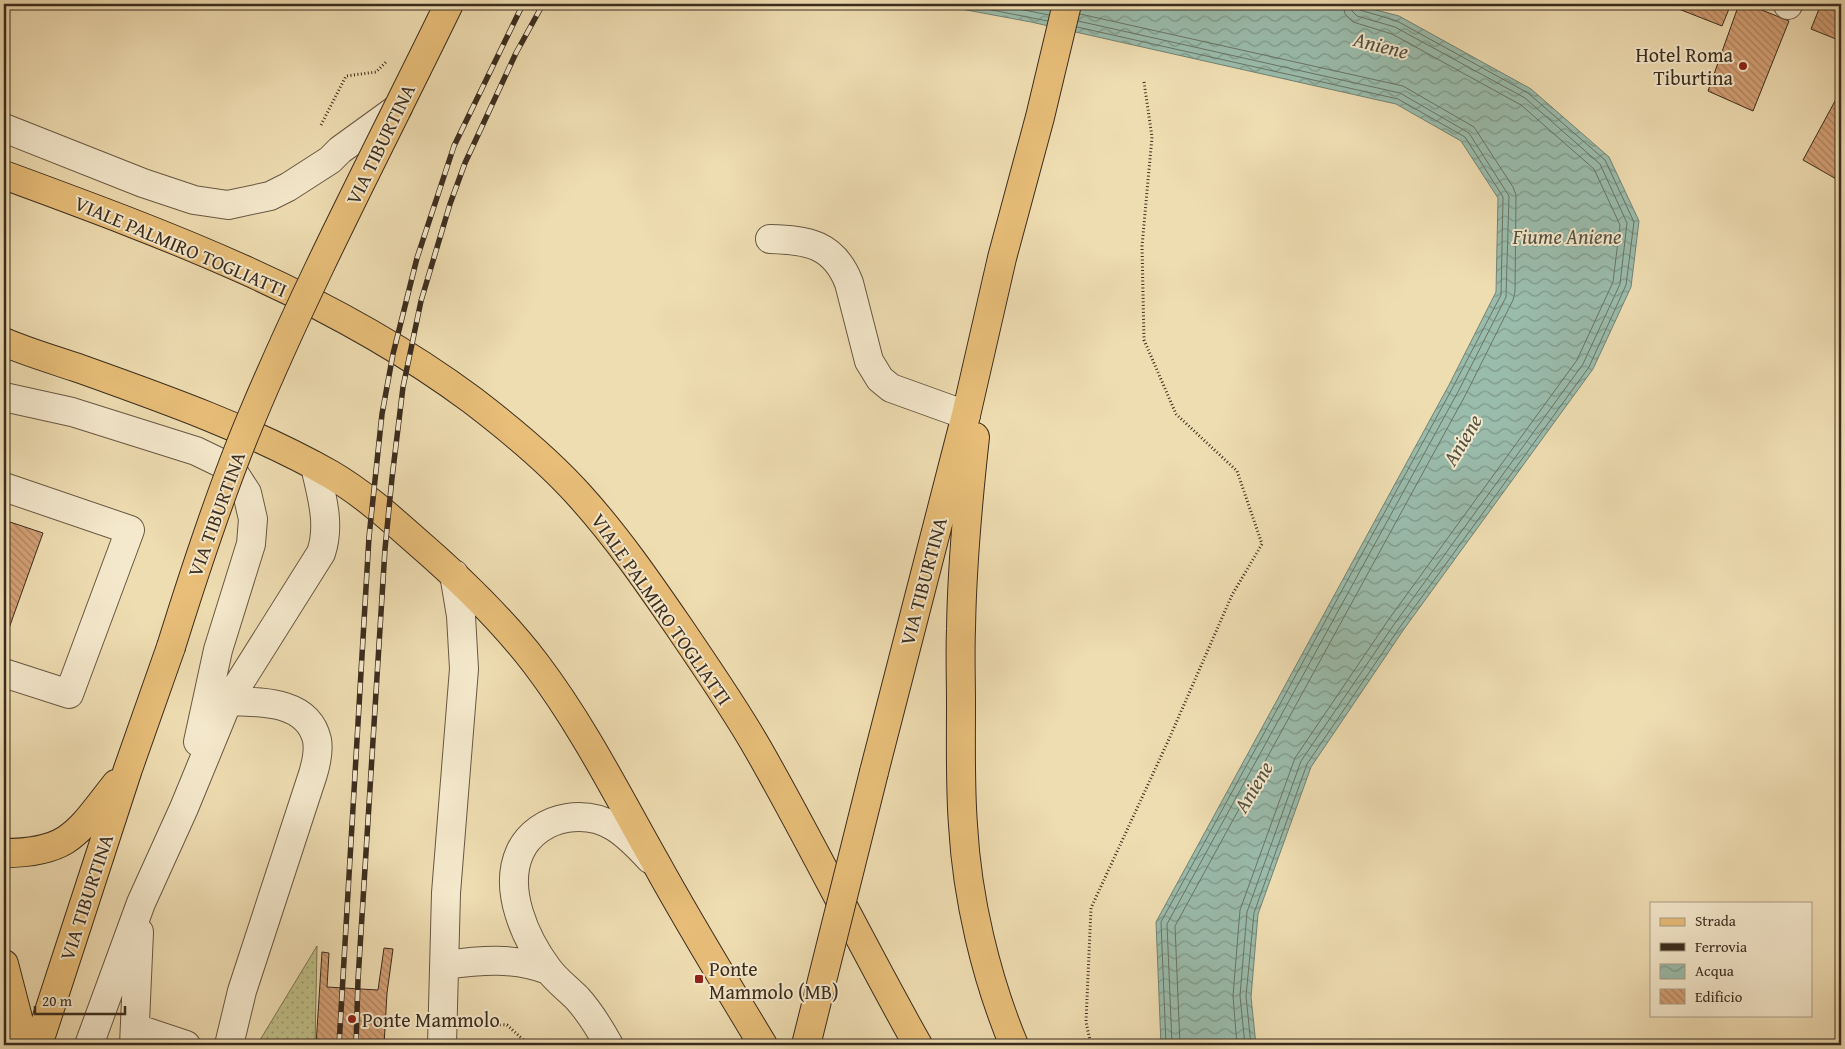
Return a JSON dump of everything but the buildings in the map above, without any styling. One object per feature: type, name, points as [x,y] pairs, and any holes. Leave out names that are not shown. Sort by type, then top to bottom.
[{"type":"main road","name":"VIA TIBURTINA","points":[[38,1045],[199,559],[250,420],[290,331],[449,4]]},
{"type":"main road","name":"VIA TIBURTINA","points":[[806,1045],[966,415],[988,316],[1040,117],[1067,4]]},
{"type":"main road","name":"VIALE PALMIRO TOGLIATTI","points":[[4,175],[123,219],[271,281],[367,332],[428,369],[487,411],[535,451],[579,495],[622,546],[658,596],[739,718],[918,1045]]},
{"type":"main road","points":[[988,316],[965,546],[961,630],[962,799],[966,855],[974,904],[990,975],[1014,1045]]},
{"type":"main road","points":[[4,342],[240,430],[315,466],[362,495],[454,574],[508,629],[556,691],[590,744],[658,868],[763,1045]]},
{"type":"main road","points":[[4,356],[73,367]]},
{"type":"main road","points":[[4,853],[45,850],[62,843],[80,829],[128,769]]},
{"type":"main road","points":[[4,964],[25,1045]]},
{"type":"lane","points":[[4,128],[143,183],[194,200],[228,205],[258,199],[288,187],[330,160],[340,150],[398,108]]},
{"type":"lane","points":[[770,239],[798,240],[811,244],[836,259],[849,283],[868,361],[880,379],[891,388],[966,415]]},
{"type":"lane","points":[[4,397],[72,412],[196,451],[225,465],[234,473],[247,493],[253,519],[251,544],[218,650],[184,808]]},
{"type":"lane","points":[[89,1045],[141,903],[184,808],[228,700],[321,553],[325,534],[325,515],[315,466]]},
{"type":"lane","points":[[4,488],[130,530],[69,694],[4,673]]},
{"type":"lane","points":[[442,1034],[446,893],[464,669],[463,632],[454,574]]},
{"type":"lane","points":[[228,700],[287,707],[312,728],[317,740],[313,774],[242,991],[229,1045]]},
{"type":"lane","points":[[609,1045],[590,1014],[548,970],[525,928],[519,915],[514,894],[515,866],[523,846],[530,836],[548,823],[562,818],[590,816],[614,826],[635,843],[658,868]]},
{"type":"lane","points":[[141,903],[134,1037],[186,1045]]},
{"type":"lane","points":[[445,965],[486,960],[504,960],[520,961],[548,970]]},
{"type":"path","points":[[318,130],[346,76],[376,72],[392,56]]},
{"type":"path","points":[[1091,1045],[1086,1022],[1091,908],[1169,739],[1232,595],[1262,544],[1237,471],[1176,414],[1144,340],[1142,246],[1152,137],[1144,82]]},
{"type":"path","points":[[442,1034],[507,1025],[529,1045]]},
{"type":"green space","points":[[317,946],[315,1045],[257,1045]]},
{"type":"water","name":"Fiume Aniene","points":[[934,4],[1353,4],[1399,16],[1531,89],[1609,157],[1639,221],[1631,287],[1593,369],[1404,629],[1311,767],[1258,914],[1251,997],[1256,1045],[1161,1045],[1156,922],[1449,385],[1496,292],[1498,198],[1461,141],[1396,104],[1031,22]]},
{"type":"railway","points":[[339,1045],[369,537],[382,414],[393,354],[417,258],[454,146],[523,4]]},
{"type":"railway","points":[[356,1045],[358,980],[385,549],[403,387],[421,301],[450,204],[465,163],[516,53],[543,4]]},
{"type":"place","name":"Hotel Roma Tiburtina","points":[[1743,66]]},
{"type":"place","name":"Ponte Mammolo (MB)","points":[[699,979]]},
{"type":"place","name":"Ponte Mammolo","points":[[352,1019]]},
{"type":"water label","name":"Aniene","points":[[1381,45]]},
{"type":"water label","name":"Aniene","points":[[1462,440]]},
{"type":"water label","name":"Aniene","points":[[1253,787]]}]
